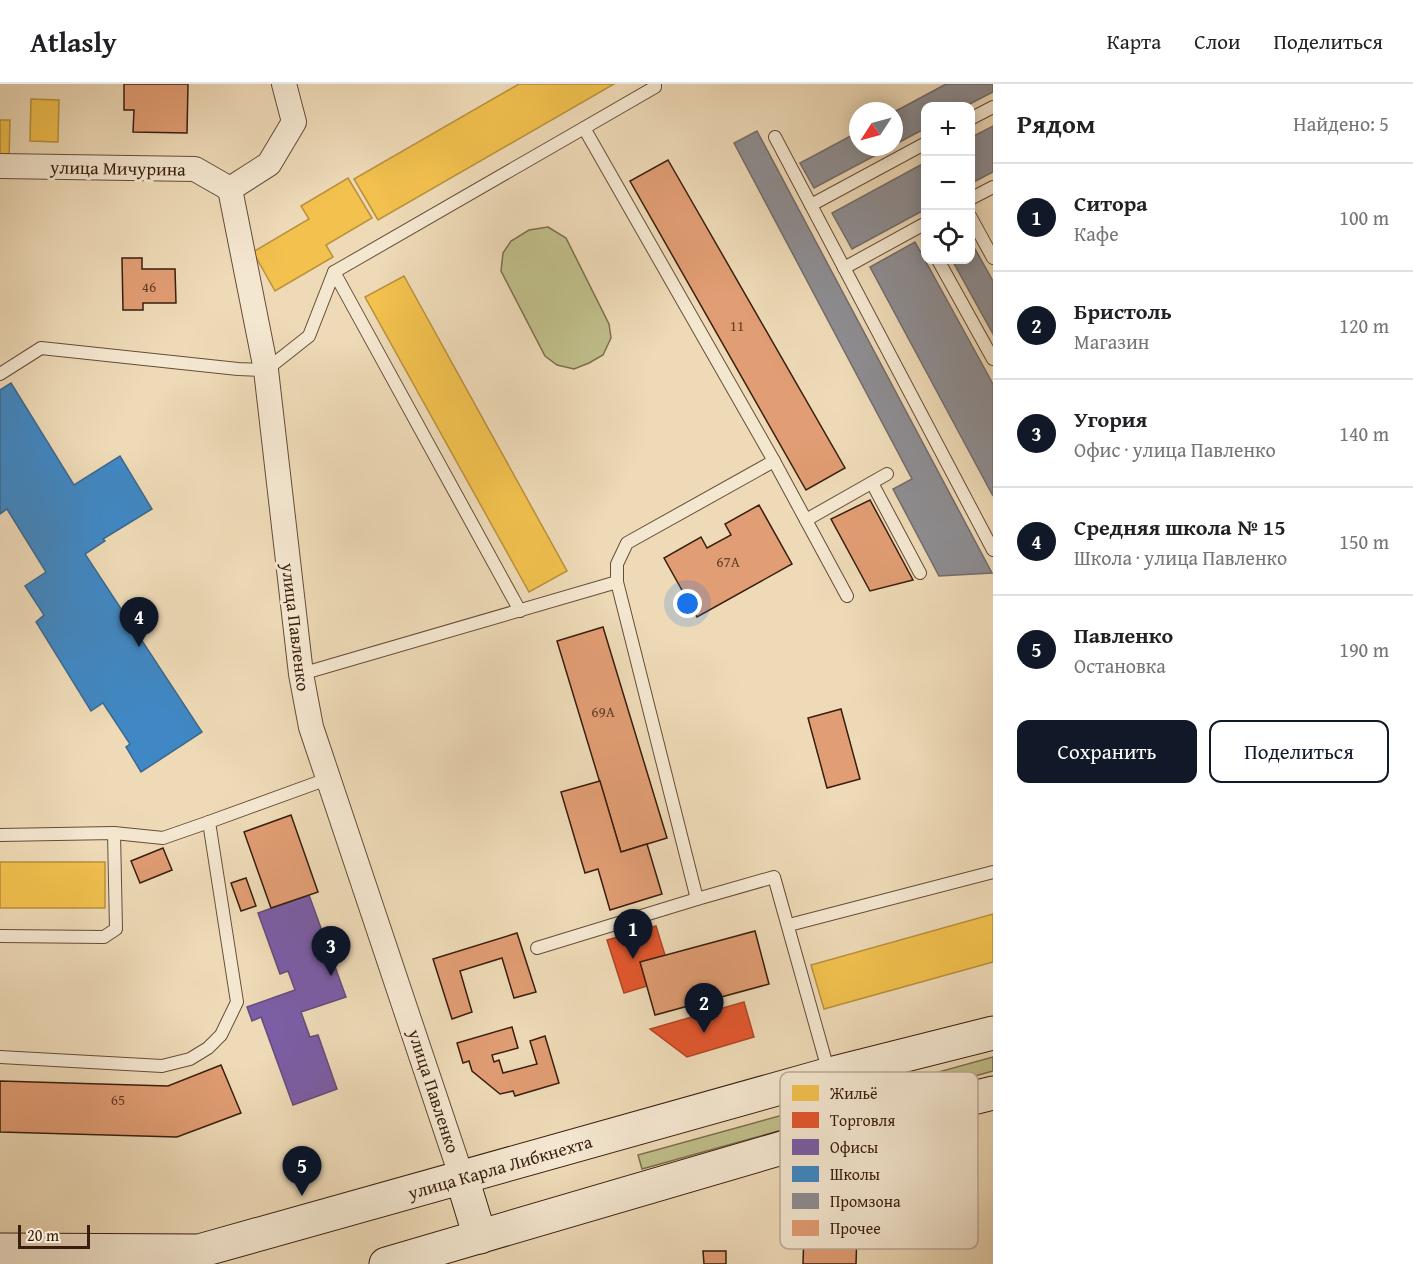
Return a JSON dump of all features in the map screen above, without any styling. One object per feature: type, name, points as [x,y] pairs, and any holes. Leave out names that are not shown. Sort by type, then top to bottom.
[{"type":"main road","name":"улица Карла Либкнехта","points":[[838,1072],[993,1033]]},
{"type":"main road","name":"улица Карла Либкнехта","points":[[0,1250],[199,1251],[780,1088]]},
{"type":"main road","points":[[978,1098],[993,1094]]},
{"type":"main road","points":[[386,1264],[780,1149]]},
{"type":"main road","points":[[462,1178],[480,1237]]},
{"type":"street","points":[[230,189],[269,164],[294,122],[284,84]]},
{"type":"street","name":"улица Мичурина","points":[[0,166],[195,169],[230,189]]},
{"type":"street","name":"улица Павленко","points":[[230,189],[266,370],[301,675],[311,727],[330,778],[462,1178]]},
{"type":"lane","points":[[0,374],[41,348],[266,370],[309,336],[334,272],[655,87],[656,84]]},
{"type":"lane","points":[[975,116],[993,107]]},
{"type":"lane","points":[[584,128],[774,461],[847,596]]},
{"type":"lane","points":[[775,137],[993,550]]},
{"type":"lane","points":[[811,205],[921,146]]},
{"type":"lane","points":[[975,196],[993,187]]},
{"type":"lane","points":[[975,225],[993,258]]},
{"type":"lane","points":[[844,268],[921,230]]},
{"type":"lane","points":[[940,264],[993,359]]},
{"type":"lane","points":[[334,272],[520,611]]},
{"type":"lane","points":[[696,899],[617,582],[617,564],[627,543],[774,461]]},
{"type":"lane","points":[[806,520],[887,474]]},
{"type":"lane","points":[[872,483],[920,573]]},
{"type":"lane","points":[[301,675],[617,582]]},
{"type":"lane","points":[[0,835],[114,833],[163,838],[330,778]]},
{"type":"lane","points":[[0,1057],[162,1066],[190,1059],[208,1048],[221,1035],[237,1002],[209,822]]},
{"type":"lane","points":[[0,936],[104,937],[116,929],[114,833]]},
{"type":"lane","points":[[789,926],[993,872]]},
{"type":"lane","points":[[537,948],[774,877],[829,1072]]},
{"type":"shaded area","points":[[548,227],[566,238],[609,324],[611,338],[603,355],[574,369],[557,365],[545,356],[501,271],[503,253],[511,241],[529,230]]},
{"type":"shaded area","points":[[993,1057],[993,1071],[978,1075],[978,1072],[939,1072]]},
{"type":"shaded area","points":[[780,1116],[780,1130],[642,1169],[638,1155]]},
{"type":"building: Жильё","points":[[519,84],[614,84],[378,220],[354,179]]},
{"type":"building: Жильё","points":[[31,99],[59,100],[58,142],[30,141]]},
{"type":"building: Жильё","points":[[0,120],[10,120],[9,160],[0,160]]},
{"type":"building: Жильё","points":[[348,178],[372,218],[326,245],[333,257],[275,291],[253,252],[309,219],[301,206]]},
{"type":"building: Жильё","points":[[404,276],[567,571],[529,592],[365,297]]},
{"type":"building: Жильё","points":[[0,862],[105,862],[105,908],[0,908]]},
{"type":"building: Жильё","points":[[993,914],[993,962],[824,1009],[811,965]]},
{"type":"building: Торговля","points":[[656,926],[665,955],[640,962],[647,986],[624,993],[607,940]]},
{"type":"building: Торговля","points":[[744,1002],[754,1037],[687,1057],[650,1029]]},
{"type":"building: Офисы","points":[[309,895],[346,997],[301,1012],[310,1037],[318,1035],[337,1089],[293,1105],[261,1017],[252,1021],[247,1007],[295,990],[288,971],[280,974],[258,913]]},
{"type":"building: Школы","points":[[11,383],[74,485],[120,456],[152,509],[103,539],[105,541],[85,554],[202,732],[141,772],[126,747],[130,744],[103,703],[91,711],[36,622],[44,615],[25,586],[46,572],[7,509],[0,514],[0,390]]},
{"type":"building: Промзона","points":[[946,84],[993,84],[993,92],[974,102],[921,102],[921,131],[903,140],[903,107]]},
{"type":"building: Промзона","points":[[993,126],[993,172],[975,181],[975,156],[975,135]]},
{"type":"building: Промзона","points":[[757,131],[992,573],[939,576],[893,489],[912,479],[734,143]]},
{"type":"building: Промзона","points":[[849,137],[849,156],[874,156],[814,188],[800,163]]},
{"type":"building: Промзона","points":[[921,165],[921,212],[852,249],[832,213]]},
{"type":"building: Промзона","points":[[915,242],[921,253],[921,264],[927,264],[993,384],[993,496],[870,267]]},
{"type":"building: Промзона","points":[[975,249],[993,281],[993,334],[954,264],[975,264]]},
{"type":"building: Прочее","points":[[124,84],[188,84],[187,133],[133,132],[134,110],[124,110]]},
{"type":"building: Прочее","points":[[668,160],[845,468],[806,490],[630,181]]},
{"type":"building: Прочее","points":[[122,258],[142,258],[142,269],[175,269],[176,303],[143,303],[143,310],[123,310]]},
{"type":"building: Прочее","points":[[870,500],[913,580],[870,591],[831,519]]},
{"type":"building: Прочее","points":[[759,505],[792,564],[697,617],[664,558],[701,537],[707,548],[731,535],[725,524]]},
{"type":"building: Прочее","points":[[603,627],[667,838],[621,852],[557,641]]},
{"type":"building: Прочее","points":[[841,709],[860,779],[827,788],[808,718]]},
{"type":"building: Прочее","points":[[600,781],[621,852],[647,844],[662,894],[610,910],[598,869],[585,873],[561,792]]},
{"type":"building: Прочее","points":[[291,815],[318,892],[271,908],[244,832]]},
{"type":"building: Прочее","points":[[163,848],[172,870],[140,883],[131,861]]},
{"type":"building: Прочее","points":[[246,878],[256,906],[241,911],[231,883]]},
{"type":"building: Прочее","points":[[755,931],[769,984],[655,1015],[640,962]]},
{"type":"building: Прочее","points":[[517,933],[536,992],[514,998],[502,958],[460,971],[472,1012],[452,1019],[433,959]]},
{"type":"building: Прочее","points":[[512,1027],[518,1048],[492,1055],[494,1062],[499,1060],[503,1073],[537,1064],[530,1041],[545,1036],[559,1083],[515,1096],[513,1091],[500,1094],[472,1071],[469,1061],[463,1063],[457,1043]]},
{"type":"building: Прочее","points":[[221,1065],[241,1113],[177,1137],[0,1132],[0,1081],[168,1086]]},
{"type":"building: Прочее","points":[[803,1249],[856,1249],[856,1264],[803,1264]]},
{"type":"building: Прочее","points":[[703,1251],[726,1251],[726,1264],[704,1264]]},
{"type":"place","name":"Средняя школа № 15","points":[[139,647]]},
{"type":"place","name":"Ситора","points":[[633,959]]},
{"type":"place","name":"Угория","points":[[331,976]]},
{"type":"place","name":"Бристоль","points":[[704,1033]]},
{"type":"place","name":"Павленко","points":[[302,1196]]}]
